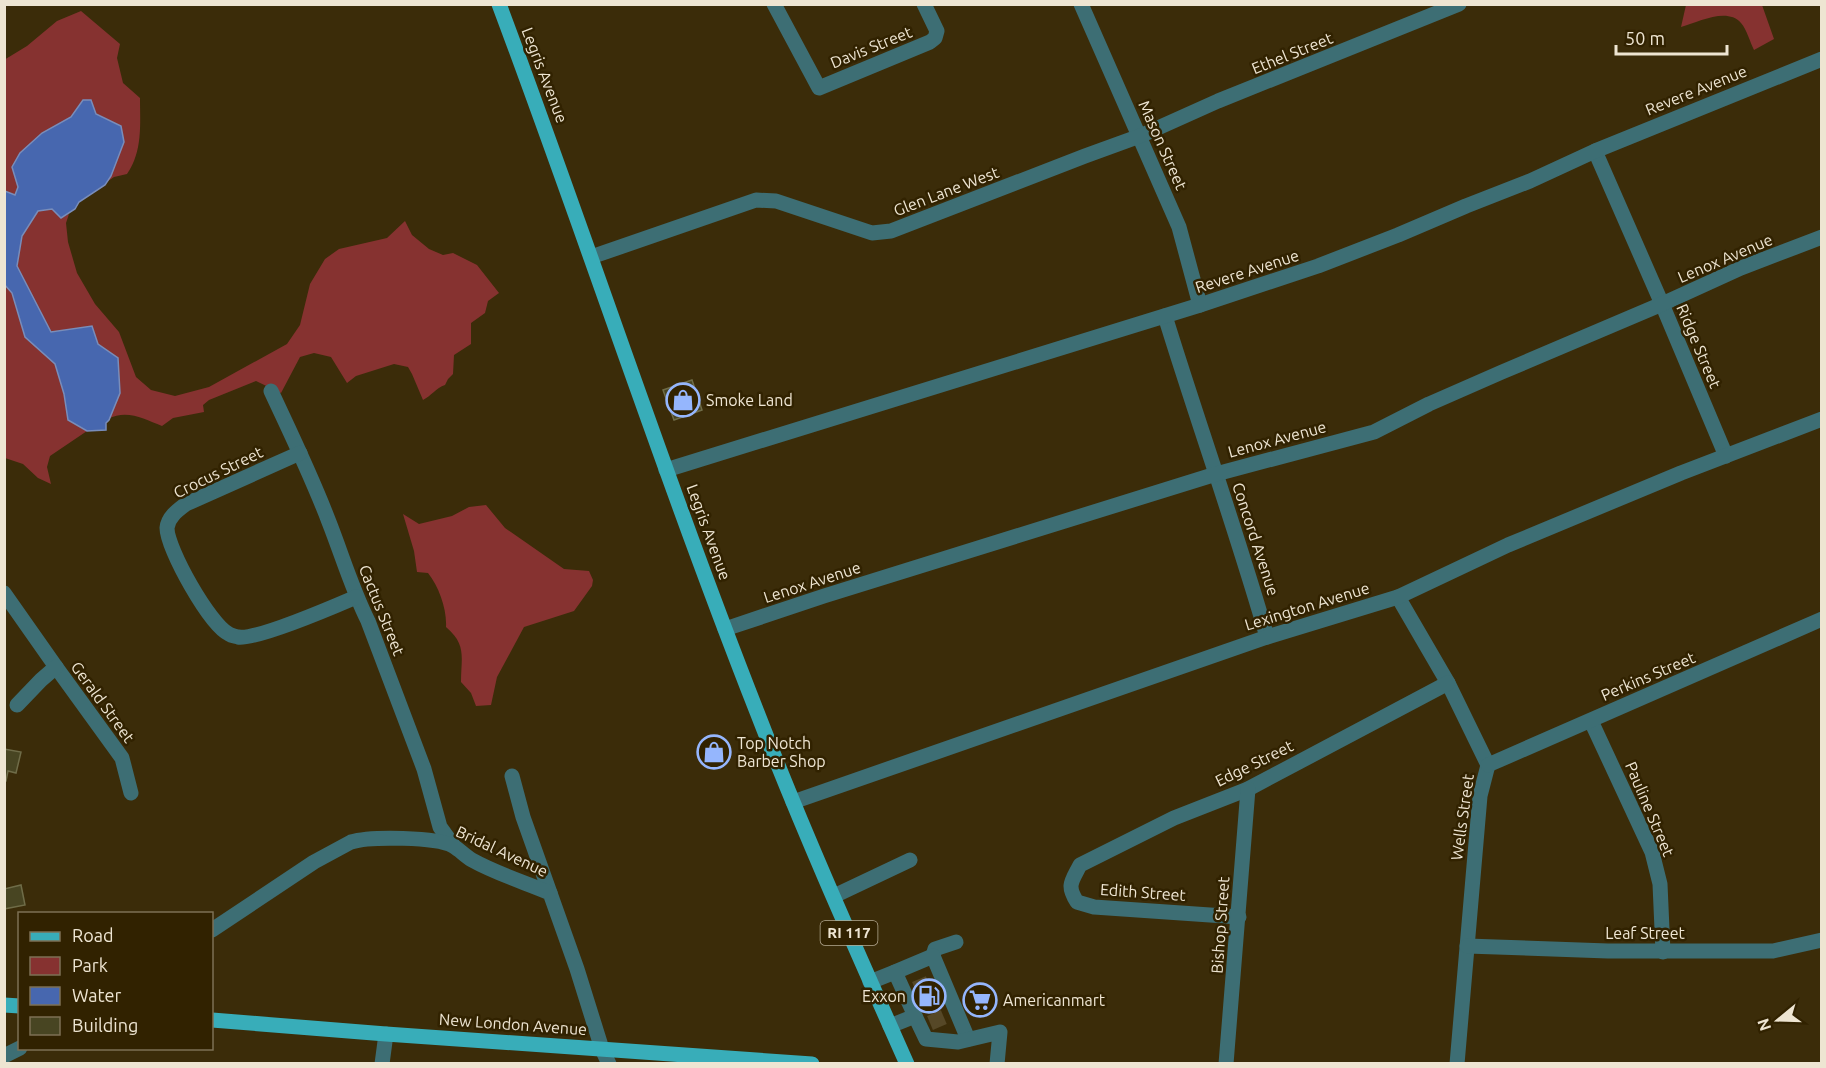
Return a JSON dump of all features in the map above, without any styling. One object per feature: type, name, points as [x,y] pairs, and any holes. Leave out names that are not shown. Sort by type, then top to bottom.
[{"type":"main road","name":"Legris Avenue","points":[[499,4],[725,629],[793,802],[907,1064]]},
{"type":"main road","name":"New London Avenue","points":[[213,1020],[812,1064]]},
{"type":"street","name":"Davis Street","points":[[774,4],[819,88],[930,42],[935,38],[937,31],[924,4]]},
{"type":"street","name":"Mason Street","points":[[1081,4],[1179,227],[1200,305]]},
{"type":"street","name":"Ethel Street","points":[[1140,136],[1459,4]]},
{"type":"street","name":"Revere Avenue","points":[[666,470],[1165,316],[1318,266],[1398,236],[1595,151],[1821,59]]},
{"type":"street","name":"Glen Lane West","points":[[591,257],[756,200],[776,201],[872,233],[891,231],[1140,136]]},
{"type":"street","name":"Ridge Street","points":[[1595,151],[1726,456]]},
{"type":"street","name":"Lenox Avenue","points":[[725,629],[1216,474],[1374,432],[1429,404],[1502,372],[1741,268],[1821,237]]},
{"type":"street","name":"Concord Avenue","points":[[1165,316],[1191,402],[1246,562],[1267,637]]},
{"type":"street","name":"Cactus Street","points":[[270,391],[300,453],[328,520],[424,769],[440,826],[453,845]]},
{"type":"street","name":"Lexington Avenue","points":[[793,802],[1267,637],[1398,597],[1508,544],[1821,419]]},
{"type":"street","name":"Crocus Street","points":[[300,453],[186,504],[175,512],[167,526],[169,543],[196,596],[228,634],[242,637],[266,633],[356,597]]},
{"type":"street","name":"Gerald Street","points":[[4,593],[122,758],[131,793]]},
{"type":"street","name":"Wells Street","points":[[1398,597],[1448,683],[1488,765],[1480,796],[1457,1064]]},
{"type":"street","name":"Perkins Street","points":[[1488,765],[1821,619]]},
{"type":"street","name":"Gerald Street","points":[[17,705],[56,667]]},
{"type":"street","name":"Edge Street","points":[[1076,873],[1080,866],[1174,818],[1248,789],[1448,683]]},
{"type":"street","name":"Pauline Street","points":[[1591,721],[1652,852],[1660,884],[1663,952]]},
{"type":"street","points":[[512,776],[523,817],[550,893]]},
{"type":"street","name":"Bishop Street","points":[[1226,1064],[1248,789]]},
{"type":"street","name":"Bridal Avenue","points":[[213,929],[314,862],[351,842],[422,839],[453,845],[470,859],[487,868],[550,893],[609,1064]]},
{"type":"street","points":[[834,896],[910,860]]},
{"type":"street","name":"Edith Street","points":[[1076,873],[1072,879],[1071,894],[1077,902],[1094,907],[1239,916]]},
{"type":"street","name":"Leaf Street","points":[[1467,946],[1663,952],[1773,951],[1821,940]]},
{"type":"street","points":[[956,942],[935,950],[933,956],[938,980],[968,1039]]},
{"type":"street","points":[[870,982],[933,956]]},
{"type":"street","points":[[895,972],[910,991],[926,1040],[958,1042],[1000,1032],[997,1064]]},
{"type":"street","points":[[890,1026],[920,1017]]},
{"type":"street","points":[[382,1064],[386,1034]]},
{"type":"street","points":[[4,1056],[18,1049]]},
{"type":"green space","points":[[1686,5],[1762,5],[1774,39],[1754,50],[1741,23],[1728,16],[1712,17],[1681,27]]},
{"type":"green space","points":[[81,11],[120,44],[117,58],[123,83],[140,98],[140,127],[136,156],[127,174],[114,177],[105,183],[111,175],[91,100],[71,117],[42,133],[12,167],[18,187],[15,195],[5,191],[4,60],[27,46],[57,21]]},
{"type":"green space","points":[[52,209],[61,218],[69,214],[66,223],[68,242],[77,273],[95,304],[119,332],[136,377],[151,390],[175,396],[209,387],[287,344],[300,325],[310,284],[325,259],[339,249],[387,238],[405,221],[412,235],[429,249],[443,255],[453,253],[477,265],[499,293],[488,301],[485,313],[471,323],[471,344],[454,355],[453,374],[445,385],[423,400],[408,367],[394,364],[356,376],[347,383],[331,357],[314,353],[300,357],[281,393],[256,381],[209,400],[203,405],[204,412],[173,418],[162,426],[129,415],[108,419],[120,393],[118,358],[98,344],[92,326],[51,332],[17,266],[22,236],[38,211]]},
{"type":"green space","points":[[4,284],[12,293],[25,337],[55,364],[64,394],[68,420],[87,431],[50,456],[47,467],[51,484],[38,478],[23,464],[5,458]]},
{"type":"green space","points":[[486,505],[505,528],[564,569],[589,571],[593,580],[592,586],[574,611],[524,627],[497,677],[491,705],[476,706],[471,693],[461,682],[460,646],[446,627],[444,606],[439,591],[428,573],[417,572],[414,551],[403,514],[419,524],[452,516],[469,507]]},
{"type":"water","points":[[83,100],[91,100],[96,114],[121,126],[124,142],[111,176],[105,185],[79,202],[75,209],[61,218],[52,209],[38,211],[22,236],[17,266],[51,332],[92,326],[98,344],[118,358],[120,393],[106,423],[106,430],[87,431],[68,420],[64,394],[55,364],[25,337],[12,293],[4,284],[5,191],[15,195],[18,187],[12,167],[20,153],[42,133],[71,117]]},
{"type":"building","name":"Smoke Land","points":[[692,380],[702,410],[674,420],[663,390]]},
{"type":"building","points":[[4,749],[21,752],[16,773],[8,771],[6,781],[4,781]]},
{"type":"building","points":[[21,885],[25,905],[4,909],[4,889]]},
{"type":"tunnel","points":[[915,989],[934,981]]},
{"type":"tunnel","points":[[922,1006],[942,998]]},
{"type":"tunnel","points":[[930,1023],[949,1015]]},
{"type":"place","name":"Smoke Land","points":[[683,400]]},
{"type":"place","name":"Top Notch Barber Shop","points":[[714,752]]},
{"type":"place","name":"Exxon","points":[[929,996]]},
{"type":"place","name":"Americanmart","points":[[980,1000]]}]
